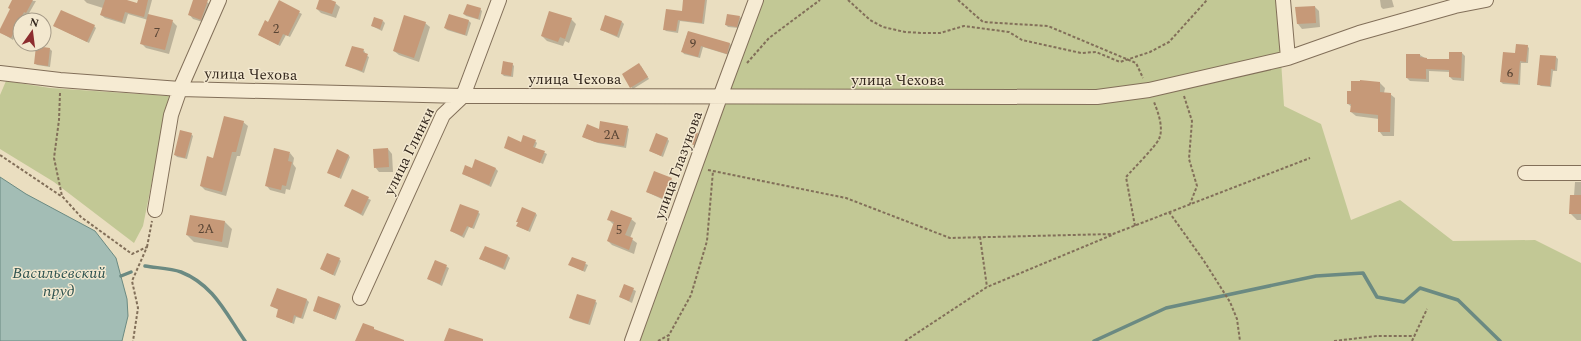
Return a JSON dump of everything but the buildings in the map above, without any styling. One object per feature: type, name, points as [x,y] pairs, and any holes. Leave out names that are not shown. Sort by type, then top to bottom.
[{"type":"street","points":[[155,210],[171,115],[180,89],[219,0]]},
{"type":"street","name":"улица Глинки","points":[[360,298],[443,115],[463,96],[499,0]]},
{"type":"street","name":"улица Глазунова","points":[[632,341],[756,0]]},
{"type":"street","points":[[1283,0],[1288,58]]},
{"type":"street","name":"улица Чехова","points":[[0,73],[60,80],[180,89],[463,96],[1097,97],[1149,90],[1288,58],[1358,33],[1455,6],[1486,0]]},
{"type":"street","points":[[1525,173],[1581,173]]},
{"type":"path","points":[[745,66],[769,38],[820,0]]},
{"type":"path","points":[[848,0],[870,20],[883,27],[905,32],[940,33],[964,26],[1009,32],[1022,40],[1081,53],[1096,52],[1120,62],[1150,52],[1168,42],[1207,0]]},
{"type":"path","points":[[958,0],[983,22],[1048,26],[1136,63],[1158,113],[1161,131],[1159,139],[1126,177],[1135,226]]},
{"type":"path","points":[[60,80],[59,120],[54,158],[62,196]]},
{"type":"path","points":[[1180,83],[1192,121],[1189,159],[1197,186],[1190,204]]},
{"type":"path","points":[[0,155],[62,196],[81,217],[132,254],[146,247]]},
{"type":"path","points":[[905,341],[987,287],[1113,234],[1310,158]]},
{"type":"path","points":[[706,170],[846,198],[950,238],[1113,234]]},
{"type":"path","points":[[668,341],[669,335],[691,295],[707,241],[713,171]]},
{"type":"path","points":[[133,341],[138,308],[132,281],[146,247],[155,210]]},
{"type":"path","points":[[1169,212],[1220,285],[1230,302],[1237,319],[1240,341]]},
{"type":"path","points":[[980,237],[987,287]]},
{"type":"path","points":[[1412,341],[1427,309]]},
{"type":"path","points":[[658,341],[669,335]]},
{"type":"path","points":[[1334,341],[1377,336],[1415,336]]},
{"type":"green space","points":[[758,0],[1277,0],[1284,106],[1321,124],[1351,220],[1400,200],[1453,241],[1535,240],[1581,263],[1581,341],[633,341]]},
{"type":"green space","points":[[6,81],[50,88],[169,96],[143,226],[134,243],[54,182],[0,149],[0,95]]},
{"type":"water","name":"Васильевский пруд","points":[[0,177],[26,194],[95,231],[116,258],[127,299],[128,316],[122,341],[0,341]]},
{"type":"waterway","points":[[145,266],[181,272],[202,284],[218,301],[245,341]]},
{"type":"waterway","points":[[121,276],[131,272]]},
{"type":"waterway","points":[[1094,341],[1166,308],[1316,276],[1363,273],[1377,297],[1404,302],[1420,288],[1458,300],[1500,341]]}]
